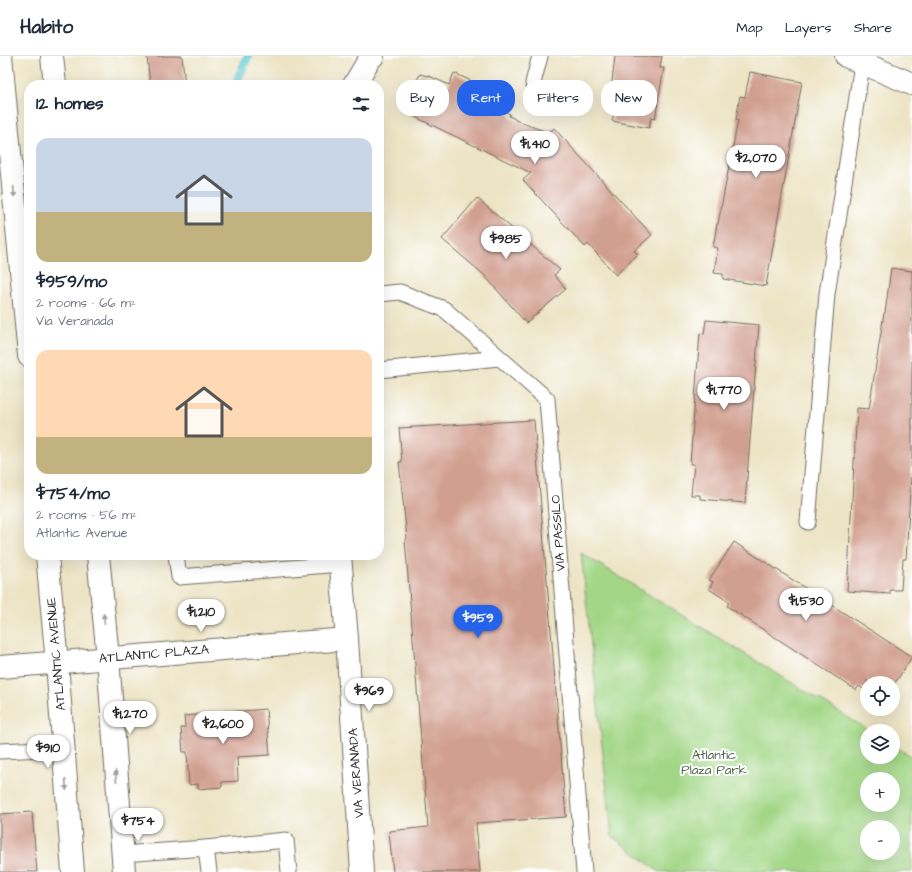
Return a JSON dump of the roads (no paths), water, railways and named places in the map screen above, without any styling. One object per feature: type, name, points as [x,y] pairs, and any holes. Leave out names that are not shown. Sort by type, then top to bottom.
[{"type":"main road","points":[[1,56],[24,302]]},
{"type":"main road","points":[[52,56],[54,80]]},
{"type":"main road","points":[[357,80],[373,56]]},
{"type":"main road","points":[[857,59],[912,84]]},
{"type":"main road","name":"ATLANTIC AVENUE","points":[[48,560],[58,663],[73,872]]},
{"type":"main road","points":[[98,560],[108,658],[123,863]]},
{"type":"main road","name":"VIA VERANADA","points":[[340,560],[347,639],[362,872]]},
{"type":"main road","name":"ATLANTIC PLAZA","points":[[0,667],[347,639]]},
{"type":"lane","points":[[535,80],[540,56]]},
{"type":"lane","points":[[808,522],[827,294],[857,59]]},
{"type":"lane","name":"VIA PASSILO","points":[[384,294],[400,292],[444,309],[547,399],[584,872]]},
{"type":"lane","points":[[384,370],[500,358]]},
{"type":"lane","points":[[177,560],[179,577],[331,560]]},
{"type":"lane","points":[[0,751],[64,748]]},
{"type":"lane","points":[[123,863],[206,848],[286,840],[289,872]]},
{"type":"lane","points":[[206,848],[209,872]]},
{"type":"waterway","points":[[237,80],[248,56]]},
{"type":"park label","name":"Atlantic Plaza Park","points":[[714,762]]}]
